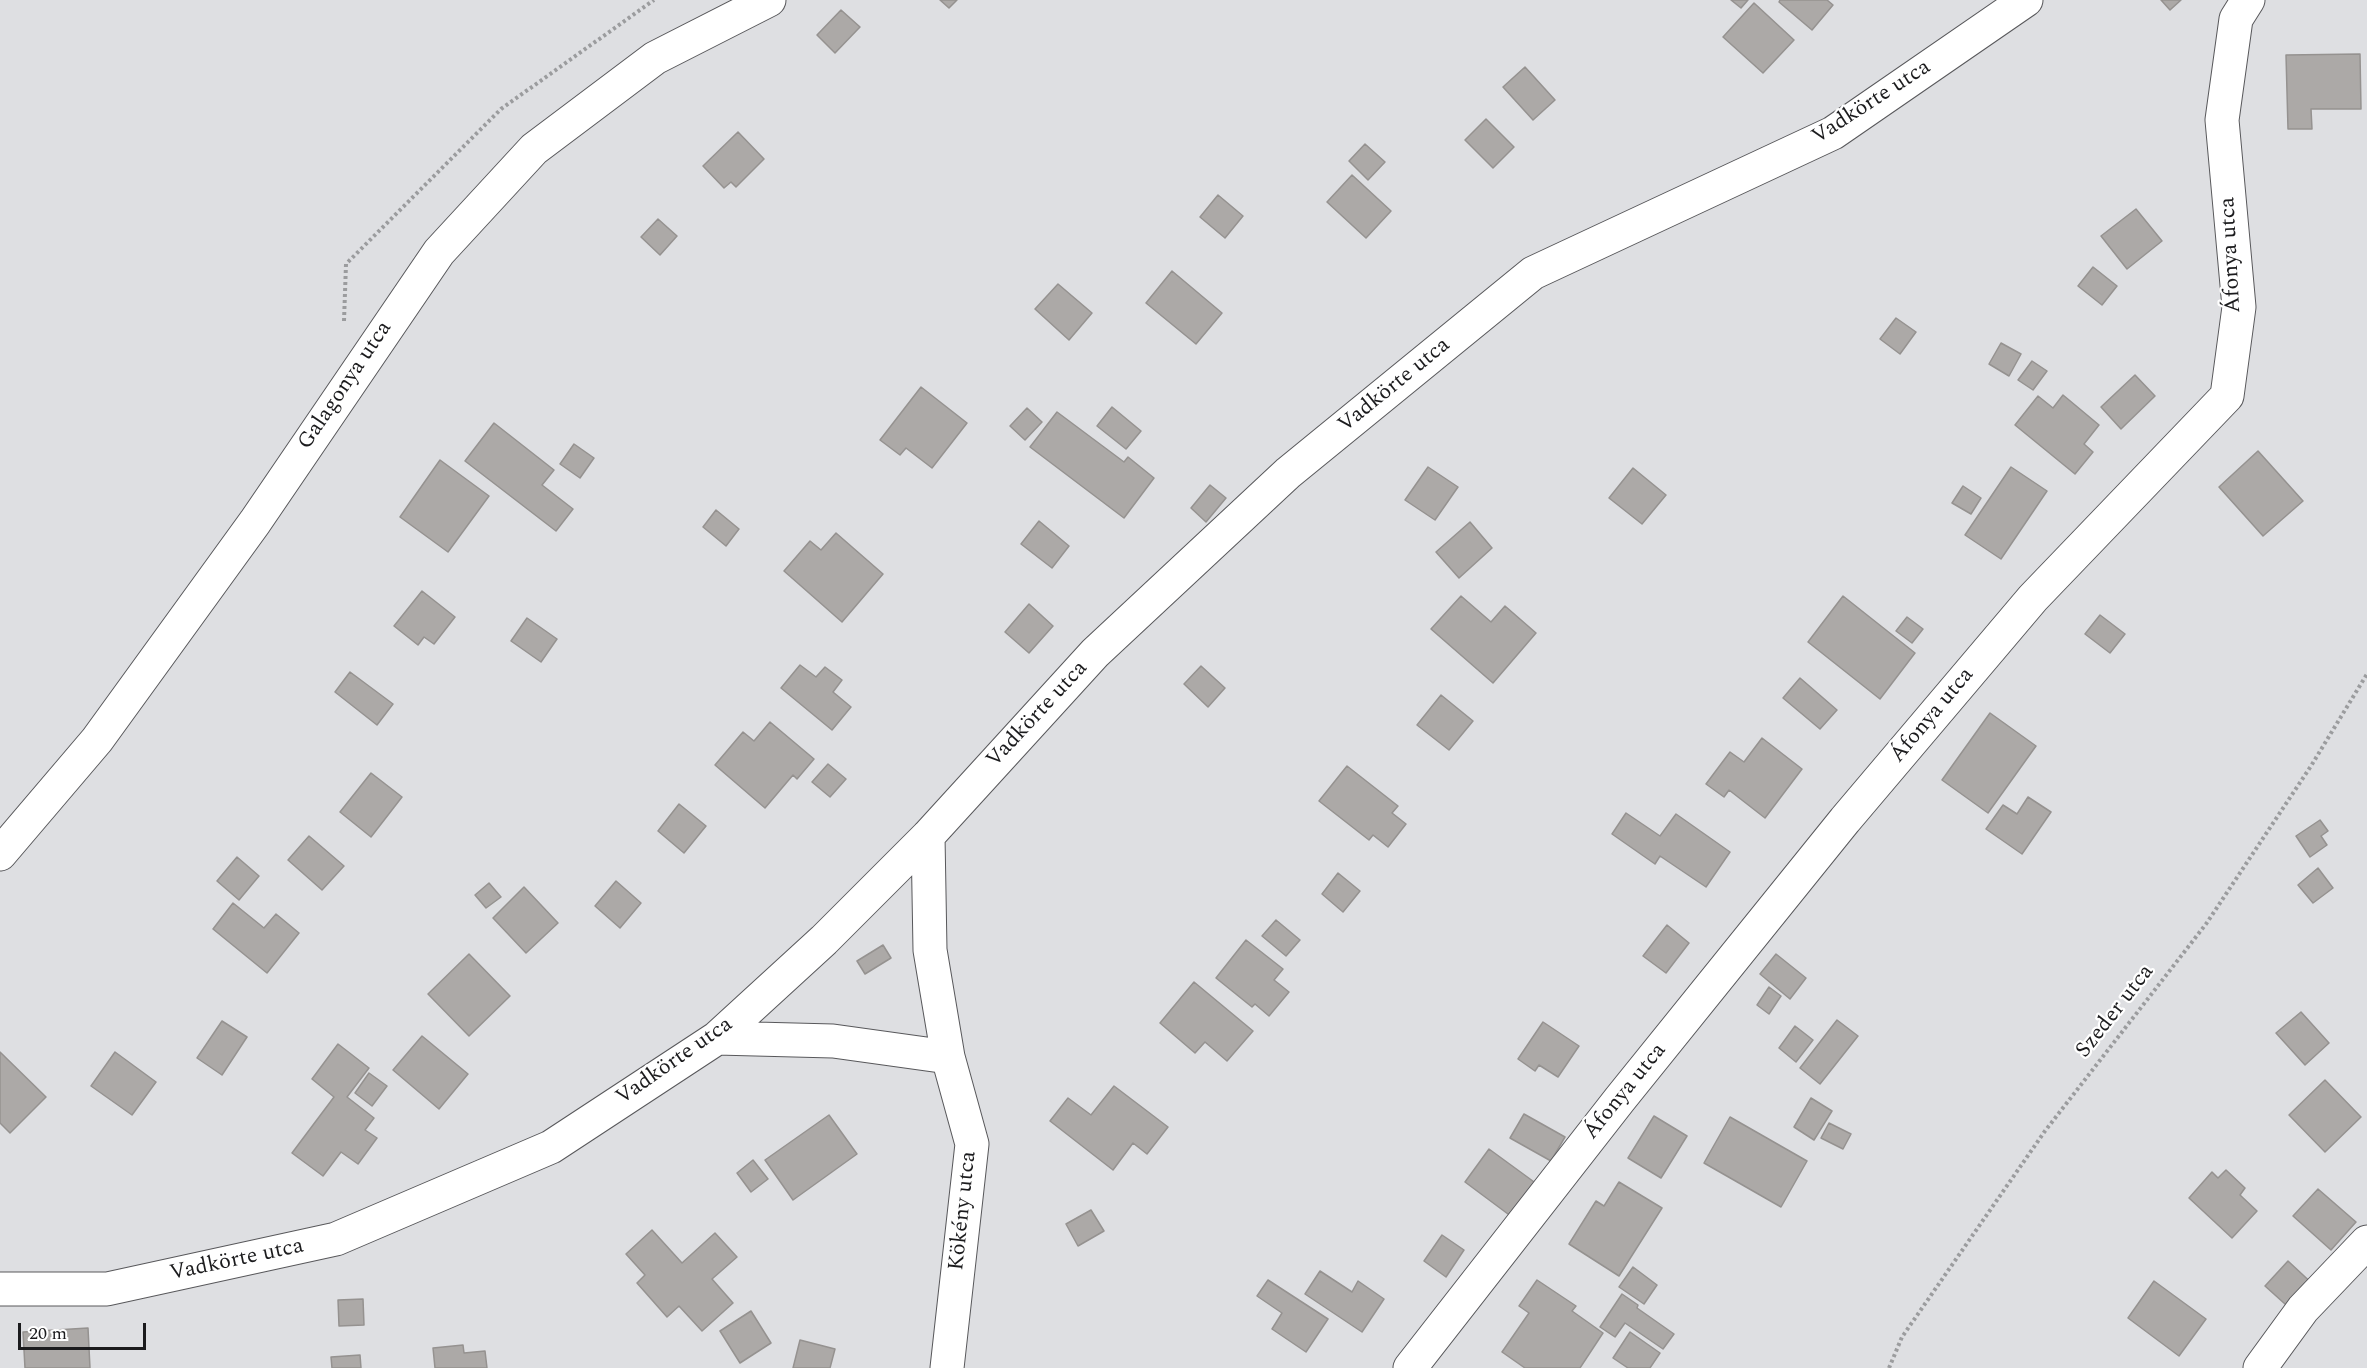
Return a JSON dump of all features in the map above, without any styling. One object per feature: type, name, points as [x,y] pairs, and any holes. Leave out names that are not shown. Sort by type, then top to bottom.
[{"type":"street","name":"Galagonya utca","points":[[0,854],[111,721],[255,522],[439,252],[534,149],[655,58],[769,0]]},
{"type":"street","name":"Vadkörte utca","points":[[0,1289],[107,1289],[336,1239],[551,1147],[717,1038],[824,940],[928,836],[1095,653],[1288,473],[1533,273],[1833,133],[2026,0]]},
{"type":"street","name":"Áfonya utca","points":[[1410,1368],[1620,1099],[1845,820],[2033,598],[2227,396],[2239,307],[2223,120],[2236,19],[2248,0]]},
{"type":"street","name":"Kökény utca","points":[[928,836],[930,950],[948,1057],[972,1144],[947,1368]]},
{"type":"street","points":[[717,1038],[833,1041],[948,1057]]},
{"type":"street","points":[[2260,1368],[2303,1309],[2367,1242]]},
{"type":"path","name":"Szeder utca","points":[[1889,1368],[1902,1337],[2045,1131],[2206,924],[2311,765],[2367,674]]},
{"type":"building","points":[[940,0],[957,0],[949,8]]},
{"type":"building","points":[[1731,0],[1748,0],[1741,8]]},
{"type":"building","points":[[1780,0],[1827,0],[1833,5],[1812,30],[1779,2]]},
{"type":"building","points":[[2161,0],[2181,0],[2170,10]]},
{"type":"building","points":[[1754,3],[1794,40],[1763,73],[1723,37]]},
{"type":"building","points":[[841,10],[860,27],[835,53],[817,35]]},
{"type":"building","points":[[2360,54],[2361,109],[2311,109],[2312,129],[2288,129],[2286,55]]},
{"type":"building","points":[[1525,67],[1555,100],[1533,120],[1503,87]]},
{"type":"building","points":[[1486,119],[1514,147],[1493,168],[1465,140]]},
{"type":"building","points":[[738,132],[764,159],[736,187],[731,182],[724,188],[703,166]]},
{"type":"building","points":[[1365,144],[1385,162],[1368,180],[1349,161]]},
{"type":"building","points":[[1352,175],[1391,211],[1366,238],[1327,202]]},
{"type":"building","points":[[1218,195],[1243,216],[1225,238],[1200,217]]},
{"type":"building","points":[[2136,209],[2162,241],[2127,269],[2101,236]]},
{"type":"building","points":[[658,219],[677,236],[660,255],[641,237]]},
{"type":"building","points":[[2093,267],[2117,286],[2102,305],[2078,286]]},
{"type":"building","points":[[1172,271],[1222,313],[1196,344],[1146,303]]},
{"type":"building","points":[[1058,284],[1092,313],[1069,340],[1035,309]]},
{"type":"building","points":[[1896,318],[1916,332],[1900,354],[1880,339]]},
{"type":"building","points":[[2001,343],[2021,354],[2009,376],[1989,364]]},
{"type":"building","points":[[2032,361],[2047,371],[2033,390],[2018,380]]},
{"type":"building","points":[[2135,375],[2155,396],[2121,429],[2101,407]]},
{"type":"building","points":[[921,387],[967,423],[932,468],[906,448],[900,455],[880,440]]},
{"type":"building","points":[[2063,395],[2099,425],[2084,444],[2093,452],[2075,474],[2015,425],[2038,396],[2053,408]]},
{"type":"building","points":[[1112,407],[1141,431],[1126,449],[1097,426]]},
{"type":"building","points":[[1027,408],[1042,422],[1025,440],[1010,426]]},
{"type":"building","points":[[1057,412],[1124,462],[1128,457],[1154,478],[1124,518],[1030,447]]},
{"type":"building","points":[[494,423],[554,470],[542,485],[573,509],[556,531],[465,461]]},
{"type":"building","points":[[574,444],[594,458],[580,478],[560,464]]},
{"type":"building","points":[[2258,451],[2303,501],[2263,536],[2219,487]]},
{"type":"building","points":[[440,460],[489,496],[448,552],[400,517]]},
{"type":"building","points":[[1428,467],[1458,487],[1435,520],[1405,500]]},
{"type":"building","points":[[2011,467],[2047,491],[2001,559],[1965,535]]},
{"type":"building","points":[[1633,468],[1666,495],[1642,524],[1609,498]]},
{"type":"building","points":[[1210,485],[1226,498],[1206,522],[1191,508]]},
{"type":"building","points":[[1963,486],[1981,498],[1971,514],[1952,503]]},
{"type":"building","points":[[716,510],[739,529],[726,546],[703,527]]},
{"type":"building","points":[[1039,521],[1069,546],[1052,568],[1021,544]]},
{"type":"building","points":[[1470,522],[1492,548],[1459,578],[1436,552]]},
{"type":"building","points":[[836,533],[883,574],[842,622],[784,571],[810,541],[821,550]]},
{"type":"building","points":[[422,591],[455,617],[434,644],[424,637],[418,645],[394,626]]},
{"type":"building","points":[[1461,596],[1491,622],[1505,606],[1536,633],[1493,683],[1431,629]]},
{"type":"building","points":[[1843,596],[1915,653],[1880,699],[1808,642]]},
{"type":"building","points":[[1029,604],[1053,626],[1029,653],[1005,632]]},
{"type":"building","points":[[2100,615],[2125,634],[2110,653],[2085,634]]},
{"type":"building","points":[[1907,617],[1923,629],[1912,643],[1896,631]]},
{"type":"building","points":[[527,618],[557,639],[541,662],[511,641]]},
{"type":"building","points":[[800,665],[816,677],[825,667],[842,680],[833,692],[851,707],[832,730],[781,688]]},
{"type":"building","points":[[1201,666],[1225,688],[1208,707],[1184,684]]},
{"type":"building","points":[[350,672],[393,704],[377,725],[335,692]]},
{"type":"building","points":[[1800,678],[1837,710],[1820,729],[1783,698]]},
{"type":"building","points":[[1441,695],[1473,721],[1449,750],[1417,725]]},
{"type":"building","points":[[1990,713],[2036,746],[1988,813],[1942,780]]},
{"type":"building","points":[[770,722],[814,759],[797,779],[793,775],[765,808],[715,765],[743,732],[754,741]]},
{"type":"building","points":[[1762,738],[1802,769],[1765,818],[1729,790],[1724,797],[1706,784],[1730,752],[1744,762]]},
{"type":"building","points":[[828,764],[846,779],[830,797],[812,782]]},
{"type":"building","points":[[1347,766],[1398,806],[1392,813],[1406,824],[1388,847],[1373,835],[1369,840],[1319,801]]},
{"type":"building","points":[[371,773],[402,797],[371,837],[340,812]]},
{"type":"building","points":[[2028,797],[2051,812],[2022,854],[1986,829],[2003,805],[2017,814]]},
{"type":"building","points":[[679,804],[706,826],[684,853],[658,831]]},
{"type":"building","points":[[1626,813],[1660,836],[1676,814],[1730,852],[1706,887],[1660,856],[1655,864],[1612,834]]},
{"type":"building","points":[[2320,820],[2328,831],[2321,836],[2327,845],[2310,857],[2296,836]]},
{"type":"building","points":[[309,836],[344,866],[322,890],[288,860]]},
{"type":"building","points":[[237,857],[259,876],[239,900],[217,881]]},
{"type":"building","points":[[2318,868],[2333,888],[2313,903],[2298,885]]},
{"type":"building","points":[[1338,873],[1360,891],[1343,912],[1322,894]]},
{"type":"building","points":[[616,881],[641,903],[620,928],[595,906]]},
{"type":"building","points":[[489,883],[501,897],[486,908],[475,895]]},
{"type":"building","points":[[524,887],[558,923],[526,953],[493,918]]},
{"type":"building","points":[[233,903],[264,928],[276,914],[299,933],[267,973],[213,929]]},
{"type":"building","points":[[1276,920],[1300,940],[1286,956],[1262,936]]},
{"type":"building","points":[[1667,925],[1689,943],[1666,973],[1643,956]]},
{"type":"building","points":[[1246,940],[1283,969],[1274,980],[1289,992],[1269,1016],[1255,1004],[1252,1007],[1216,978]]},
{"type":"building","points":[[883,945],[891,958],[865,974],[857,961]]},
{"type":"building","points":[[469,954],[510,996],[469,1036],[428,994]]},
{"type":"building","points":[[1776,954],[1806,978],[1790,999],[1760,974]]},
{"type":"building","points":[[1194,982],[1253,1031],[1227,1061],[1205,1042],[1195,1053],[1160,1023]]},
{"type":"building","points":[[1769,987],[1781,996],[1769,1014],[1757,1005]]},
{"type":"building","points":[[2301,1012],[2329,1043],[2305,1065],[2276,1033]]},
{"type":"building","points":[[1837,1020],[1858,1036],[1820,1084],[1800,1068]]},
{"type":"building","points":[[222,1021],[247,1037],[222,1075],[197,1058]]},
{"type":"building","points":[[1543,1022],[1579,1046],[1558,1077],[1539,1065],[1535,1071],[1518,1059]]},
{"type":"building","points":[[1795,1026],[1813,1040],[1796,1062],[1779,1048]]},
{"type":"building","points":[[422,1036],[468,1074],[439,1109],[393,1070]]},
{"type":"building","points":[[338,1044],[369,1068],[347,1097],[374,1118],[365,1130],[377,1138],[358,1164],[341,1152],[323,1176],[292,1153],[334,1097],[312,1079]]},
{"type":"building","points":[[0,1052],[46,1097],[10,1133],[0,1123]]},
{"type":"building","points":[[115,1052],[156,1082],[132,1115],[91,1086]]},
{"type":"building","points":[[369,1073],[387,1086],[372,1106],[355,1093]]},
{"type":"building","points":[[2325,1080],[2361,1117],[2325,1152],[2289,1115]]},
{"type":"building","points":[[1114,1086],[1168,1127],[1147,1154],[1133,1143],[1113,1170],[1050,1121],[1068,1098],[1091,1115]]},
{"type":"building","points":[[1811,1098],[1832,1111],[1814,1140],[1794,1127]]},
{"type":"building","points":[[1524,1114],[1565,1137],[1551,1161],[1510,1138]]},
{"type":"building","points":[[829,1115],[857,1154],[793,1200],[765,1160]]},
{"type":"building","points":[[1654,1116],[1687,1136],[1661,1178],[1628,1158]]},
{"type":"building","points":[[1730,1117],[1807,1161],[1781,1207],[1704,1163]]},
{"type":"building","points":[[1829,1123],[1851,1134],[1843,1149],[1821,1138]]},
{"type":"building","points":[[1489,1149],[1541,1187],[1516,1220],[1465,1182]]},
{"type":"building","points":[[753,1160],[768,1179],[751,1192],[737,1173]]},
{"type":"building","points":[[2226,1170],[2245,1188],[2240,1195],[2257,1211],[2232,1238],[2189,1198],[2212,1172],[2218,1178]]},
{"type":"building","points":[[1619,1182],[1662,1208],[1619,1276],[1569,1244],[1596,1201],[1604,1206]]},
{"type":"building","points":[[2318,1189],[2356,1222],[2331,1250],[2293,1216]]},
{"type":"building","points":[[1091,1210],[1104,1231],[1078,1246],[1066,1224]]},
{"type":"building","points":[[652,1230],[682,1263],[715,1233],[737,1257],[712,1279],[733,1303],[702,1331],[679,1306],[667,1317],[637,1283],[645,1275],[626,1254]]},
{"type":"building","points":[[1442,1235],[1464,1250],[1446,1277],[1424,1261]]},
{"type":"building","points":[[2288,1261],[2317,1288],[2295,1313],[2265,1286]]},
{"type":"building","points":[[1633,1267],[1657,1285],[1644,1304],[1619,1287]]},
{"type":"building","points":[[1320,1271],[1352,1292],[1358,1281],[1384,1299],[1362,1332],[1305,1294]]},
{"type":"building","points":[[1268,1280],[1328,1319],[1306,1352],[1272,1329],[1282,1313],[1257,1296]]},
{"type":"building","points":[[1537,1280],[1576,1306],[1572,1311],[1603,1333],[1580,1368],[1525,1368],[1502,1352],[1529,1313],[1519,1306]]},
{"type":"building","points":[[2154,1281],[2206,1319],[2179,1356],[2128,1318]]},
{"type":"building","points":[[1622,1294],[1638,1305],[1637,1308],[1674,1334],[1663,1349],[1625,1323],[1615,1337],[1600,1327]]},
{"type":"building","points":[[363,1299],[364,1325],[339,1326],[338,1300]]},
{"type":"building","points":[[751,1311],[771,1343],[740,1363],[720,1331]]},
{"type":"building","points":[[88,1328],[90,1368],[25,1368],[23,1332]]},
{"type":"building","points":[[1630,1332],[1660,1353],[1650,1368],[1628,1368],[1613,1358]]},
{"type":"building","points":[[800,1340],[835,1349],[830,1368],[793,1368]]},
{"type":"building","points":[[463,1345],[464,1353],[485,1351],[487,1368],[435,1368],[433,1348]]},
{"type":"building","points":[[360,1355],[361,1368],[332,1368],[331,1357]]}]
